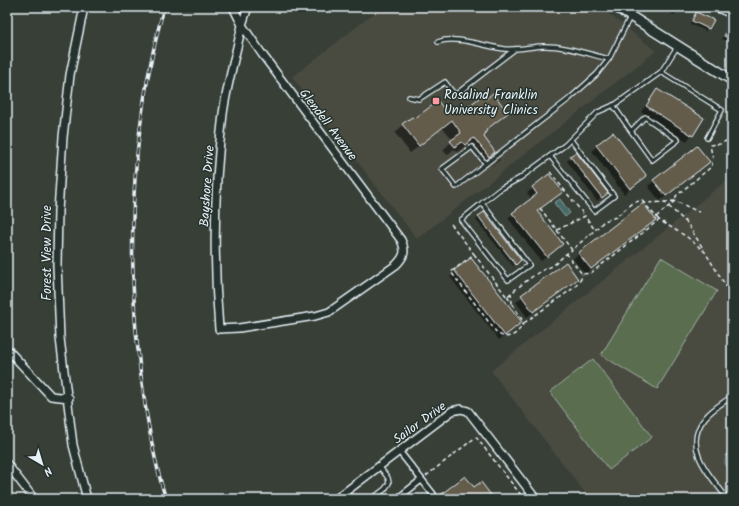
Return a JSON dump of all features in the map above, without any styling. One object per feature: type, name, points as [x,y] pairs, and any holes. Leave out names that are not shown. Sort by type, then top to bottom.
[{"type":"main road","points":[[616,7],[732,80]]},
{"type":"street","name":"Forest View Drive","points":[[84,7],[70,75],[58,211],[57,265],[60,338],[73,445],[87,499]]},
{"type":"street","name":"Glendell Avenue","points":[[233,7],[242,25],[262,54],[401,240],[405,249],[403,258],[396,265],[329,312],[315,316],[259,325]]},
{"type":"street","name":"Bayshore Drive","points":[[248,7],[242,25],[223,113],[216,188],[215,282],[220,329],[259,325]]},
{"type":"street","points":[[715,7],[732,14]]},
{"type":"street","points":[[7,349],[51,396],[68,398]]},
{"type":"street","name":"Sailor Drive","points":[[336,499],[452,411],[461,409],[468,411],[536,499]]},
{"type":"street","points":[[399,451],[433,494]]},
{"type":"street","points":[[7,464],[34,499]]},
{"type":"street","points":[[397,499],[422,480]]},
{"type":"lane","points":[[486,164],[472,147],[442,169],[456,187],[486,164],[574,95],[597,74],[609,59],[631,17]]},
{"type":"lane","points":[[438,42],[450,40],[515,49],[542,46],[555,47],[609,59]]},
{"type":"lane","points":[[482,203],[529,265],[508,280],[461,220],[482,203],[500,189],[520,178],[571,140],[598,112],[613,105],[661,72],[677,46]]},
{"type":"lane","points":[[409,97],[419,100],[444,82],[455,96],[515,49]]},
{"type":"lane","points":[[661,72],[722,110],[707,138]]},
{"type":"lane","points":[[613,105],[631,131],[652,160],[678,140],[645,117],[631,131]]},
{"type":"lane","points":[[550,156],[594,211],[614,196],[571,140]]},
{"type":"lane","points":[[728,499],[704,468],[695,445],[696,435],[705,418],[732,396]]},
{"type":"lane","points":[[372,499],[385,489],[389,483],[388,478],[380,466]]},
{"type":"path","points":[[656,217],[675,201],[676,196],[711,167],[712,160],[710,145],[720,144],[730,139]]},
{"type":"path","points":[[550,172],[595,230]]},
{"type":"path","points":[[507,297],[538,272],[550,266],[572,250],[604,221],[620,214],[633,203],[642,200],[659,220],[687,237],[705,252]]},
{"type":"path","points":[[644,203],[675,201],[699,212]]},
{"type":"path","points":[[664,202],[687,222],[698,237],[705,252],[732,296]]},
{"type":"path","points":[[540,208],[572,250]]},
{"type":"path","points":[[557,230],[585,216]]},
{"type":"path","points":[[582,274],[585,275],[596,271],[659,220]]},
{"type":"path","points":[[450,224],[512,303],[524,323]]},
{"type":"path","points":[[566,253],[582,274]]},
{"type":"path","points":[[474,254],[453,269],[451,272],[452,275],[497,333],[504,338],[508,338],[521,328],[524,323],[575,287],[581,279],[582,274]]},
{"type":"path","points":[[511,293],[512,303]]},
{"type":"path","points":[[422,480],[476,437],[524,499]]},
{"type":"shaded area","points":[[382,7],[600,7],[656,51],[417,239],[292,77]]},
{"type":"shaded area","points":[[732,176],[732,499],[590,499],[491,371]]},
{"type":"green space","points":[[661,257],[717,291],[657,389],[601,355]]},
{"type":"green space","points":[[593,359],[652,437],[609,470],[550,392]]},
{"type":"water","points":[[560,199],[570,213],[565,217],[554,203]]},
{"type":"water","points":[[732,449],[732,475],[725,463],[726,454]]},
{"type":"building","points":[[696,12],[714,20],[709,29],[692,21]]},
{"type":"building","points":[[732,19],[732,40],[724,36]]},
{"type":"building","points":[[657,89],[704,118],[693,136],[646,106]]},
{"type":"building","points":[[493,93],[508,113],[487,129],[484,137],[495,152],[489,157],[474,138],[465,145],[462,142],[455,147],[450,141],[461,133],[452,120],[419,146],[402,124],[412,117],[414,119],[438,101],[446,112],[456,106],[461,112],[483,95],[486,99]]},
{"type":"building","points":[[613,132],[647,176],[630,189],[596,145]]},
{"type":"building","points":[[697,146],[710,162],[666,196],[653,180]]},
{"type":"building","points":[[576,152],[608,193],[602,198],[570,156]]},
{"type":"building","points":[[549,174],[563,192],[537,211],[563,244],[547,257],[512,213],[537,194],[532,187]]},
{"type":"building","points":[[643,203],[656,220],[591,269],[578,253]]},
{"type":"building","points":[[484,212],[521,260],[516,265],[478,216]]},
{"type":"building","points":[[471,258],[522,322],[505,336],[454,270]]},
{"type":"building","points":[[566,262],[578,279],[533,312],[521,295]]},
{"type":"building","points":[[465,476],[474,487],[481,482],[494,499],[435,499]]},
{"type":"railway","points":[[164,7],[152,55],[143,105],[137,155],[133,255],[134,305],[138,355],[149,428],[159,476],[166,499]]},
{"type":"place","name":"Rosalind Franklin University Clinics","points":[[436,101]]}]
